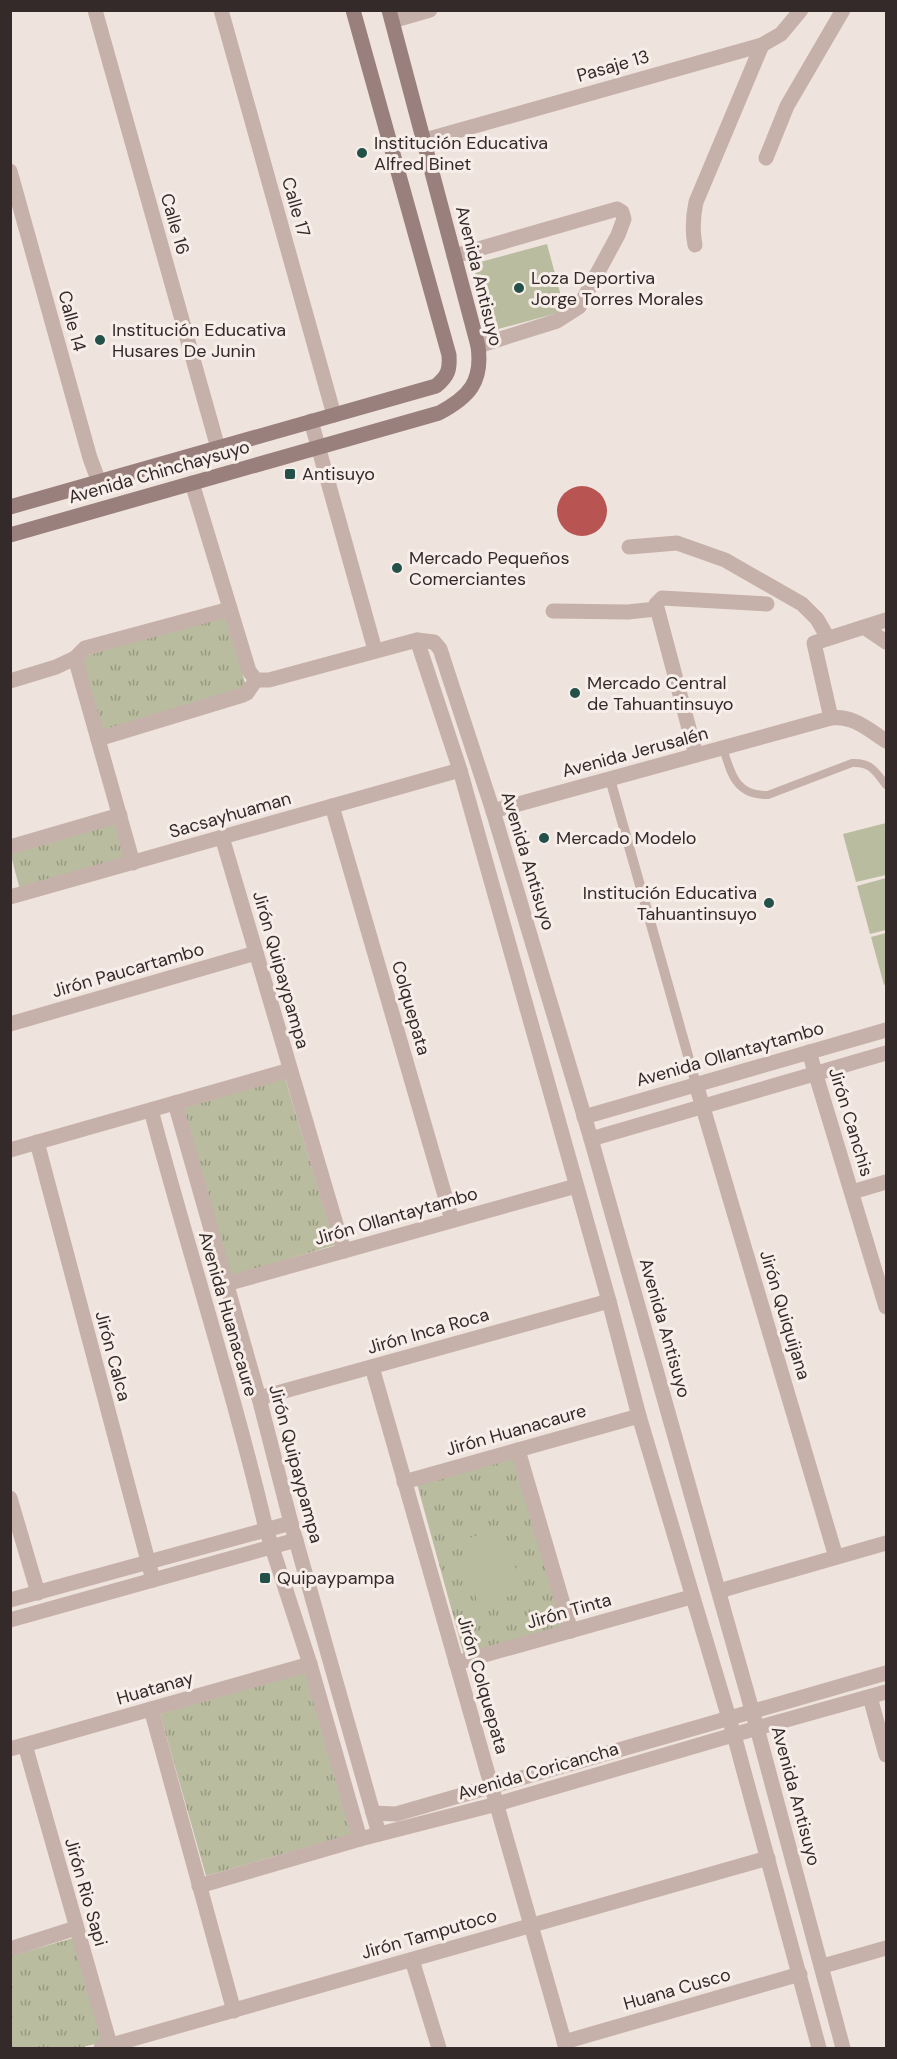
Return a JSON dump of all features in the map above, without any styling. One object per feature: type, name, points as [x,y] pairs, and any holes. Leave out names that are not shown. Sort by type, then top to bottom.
[{"type":"main road","points":[[311,421],[436,386],[447,377],[450,369],[449,355],[353,10]]},
{"type":"main road","name":"Avenida Antisuyo","points":[[318,447],[439,413],[455,405],[469,393],[478,376],[480,362],[478,346],[391,16]]},
{"type":"main road","name":"Avenida Chinchaysuyo","points":[[10,507],[311,421]]},
{"type":"main road","name":"Avenida Chinchaysuyo","points":[[10,535],[318,447]]},
{"type":"street","name":"Calle 16","points":[[95,10],[218,448]]},
{"type":"street","name":"Calle 17","points":[[220,10],[334,415]]},
{"type":"street","points":[[391,16],[430,10]]},
{"type":"street","name":"Pasaje 13","points":[[425,140],[762,45],[780,34],[801,10]]},
{"type":"street","points":[[766,158],[787,106],[843,10]]},
{"type":"street","points":[[695,245],[693,215],[696,202],[762,45]]},
{"type":"street","name":"Calle 14","points":[[10,171],[90,458],[99,482]]},
{"type":"street","points":[[454,256],[617,209],[622,212],[624,219],[579,307],[557,321],[478,346]]},
{"type":"street","points":[[311,421],[375,650]]},
{"type":"street","points":[[192,483],[249,671],[256,680]]},
{"type":"street","points":[[629,547],[677,543],[725,560],[802,604],[817,619],[831,718]]},
{"type":"street","points":[[659,603],[696,755]]},
{"type":"street","points":[[553,611],[628,612],[659,603],[767,604]]},
{"type":"street","points":[[10,681],[57,667],[75,658],[85,648],[230,609]]},
{"type":"street","points":[[821,640],[886,620]]},
{"type":"street","points":[[864,627],[886,642]]},
{"type":"street","points":[[256,680],[269,680],[417,640],[460,770],[639,1416],[734,1735],[819,2049]]},
{"type":"street","name":"Avenida Antisuyo","points":[[417,640],[434,642],[440,649],[493,811],[591,1139],[719,1591],[823,1966],[843,2049]]},
{"type":"street","points":[[75,658],[133,863]]},
{"type":"street","points":[[98,739],[243,695],[256,680]]},
{"type":"street","name":"Avenida Jerusalén","points":[[493,811],[831,718],[855,720],[886,741]]},
{"type":"street","name":"Sacsayhuaman","points":[[10,897],[460,770]]},
{"type":"street","points":[[610,779],[696,1084]]},
{"type":"street","name":"Colquepata","points":[[332,806],[452,1220]]},
{"type":"street","points":[[10,847],[120,815]]},
{"type":"street","name":"Jirón Quipaypampa","points":[[222,837],[344,1251]]},
{"type":"street","name":"Jirón Paucartambo","points":[[10,1024],[256,953]]},
{"type":"street","name":"Avenida Ollantaytambo","points":[[584,1117],[886,1030]]},
{"type":"street","name":"Jirón Canchis","points":[[809,1052],[886,1307]]},
{"type":"street","points":[[591,1139],[886,1053]]},
{"type":"street","points":[[10,1150],[290,1070]]},
{"type":"street","name":"Jirón Quiquijana","points":[[696,1084],[836,1557]]},
{"type":"street","name":"Jirón Quipaypampa","points":[[175,1103],[379,1834]]},
{"type":"street","name":"Avenida Huanacaure","points":[[151,1110],[272,1546]]},
{"type":"street","name":"Jirón Calca","points":[[37,1142],[153,1580]]},
{"type":"street","points":[[852,1192],[886,1182]]},
{"type":"street","name":"Jirón Ollantaytambo","points":[[226,1284],[576,1186]]},
{"type":"street","name":"Jirón Inca Roca","points":[[259,1398],[609,1301]]},
{"type":"street","name":"Jirón Colquepata","points":[[372,1367],[565,2045]]},
{"type":"street","name":"Jirón Huanacaure","points":[[405,1482],[639,1416]]},
{"type":"street","points":[[518,1450],[572,1631]]},
{"type":"street","points":[[10,1498],[38,1593]]},
{"type":"street","points":[[10,1600],[291,1523]]},
{"type":"street","points":[[10,1620],[296,1540]]},
{"type":"street","points":[[719,1591],[886,1543]]},
{"type":"street","points":[[272,1546],[310,1664],[360,1839]]},
{"type":"street","name":"Jirón Tinta","points":[[456,1664],[692,1597]]},
{"type":"street","name":"Huatanay","points":[[18,1747],[310,1664]]},
{"type":"street","name":"Avenida Coricancha","points":[[373,1813],[396,1814],[886,1673]]},
{"type":"street","name":"Avenida Coricancha","points":[[199,1886],[360,1839],[497,1804],[886,1692]]},
{"type":"street","points":[[870,1697],[886,1755]]},
{"type":"street","points":[[150,1709],[234,2011]]},
{"type":"street","name":"Jirón Rio Sapi","points":[[18,1747],[76,1928],[108,2048]]},
{"type":"street","name":"Jirón Tamputoco","points":[[108,2048],[768,1858]]},
{"type":"street","points":[[10,1949],[76,1928]]},
{"type":"street","points":[[823,1966],[886,1948]]},
{"type":"street","points":[[412,1960],[439,2049]]},
{"type":"street","name":"Huana Cusco","points":[[565,2045],[800,1974]]},
{"type":"lane","points":[[723,748],[739,786],[754,795],[768,795],[852,763],[870,766],[886,785]]},
{"type":"green space","name":"Loza Deportiva Jorge Torres Morales","points":[[547,244],[565,311],[491,331],[473,264]]},
{"type":"green space","points":[[226,615],[247,690],[103,731],[81,657]]},
{"type":"green space","points":[[116,821],[127,859],[20,890],[10,852]]},
{"type":"green space","points":[[886,823],[886,875],[856,882],[843,834]]},
{"type":"green space","points":[[886,878],[886,930],[870,934],[857,886]]},
{"type":"green space","points":[[886,933],[886,984],[884,985],[871,937]]},
{"type":"green space","points":[[285,1078],[335,1245],[231,1276],[183,1108]]},
{"type":"green space","points":[[515,1457],[565,1626],[464,1655],[417,1484]]},
{"type":"green space","points":[[503,1528],[523,1592],[478,1606],[462,1540]]},
{"type":"green space","points":[[305,1672],[353,1834],[206,1876],[160,1714]]},
{"type":"green space","points":[[73,1938],[103,2042],[79,2048],[11,2048],[11,1956]]},
{"type":"building","points":[[582,486],[600,493],[607,511],[600,529],[582,536],[564,529],[557,511],[564,493]]},
{"type":"place","name":"Institución Educativa Alfred Binet","points":[[362,153]]},
{"type":"place","name":"Loza Deportiva Jorge Torres Morales","points":[[519,288]]},
{"type":"place","name":"Institución Educativa Husares De Junin","points":[[100,340]]},
{"type":"place","name":"Antisuyo","points":[[290,474]]},
{"type":"place","name":"Mercado Pequeños Comerciantes","points":[[397,568]]},
{"type":"place","name":"Mercado Central de Tahuantinsuyo","points":[[575,693]]},
{"type":"place","name":"Mercado Modelo","points":[[544,838]]},
{"type":"place","name":"Institución Educativa Tahuantinsuyo","points":[[769,903]]},
{"type":"place","name":"Quipaypampa","points":[[265,1578]]}]
